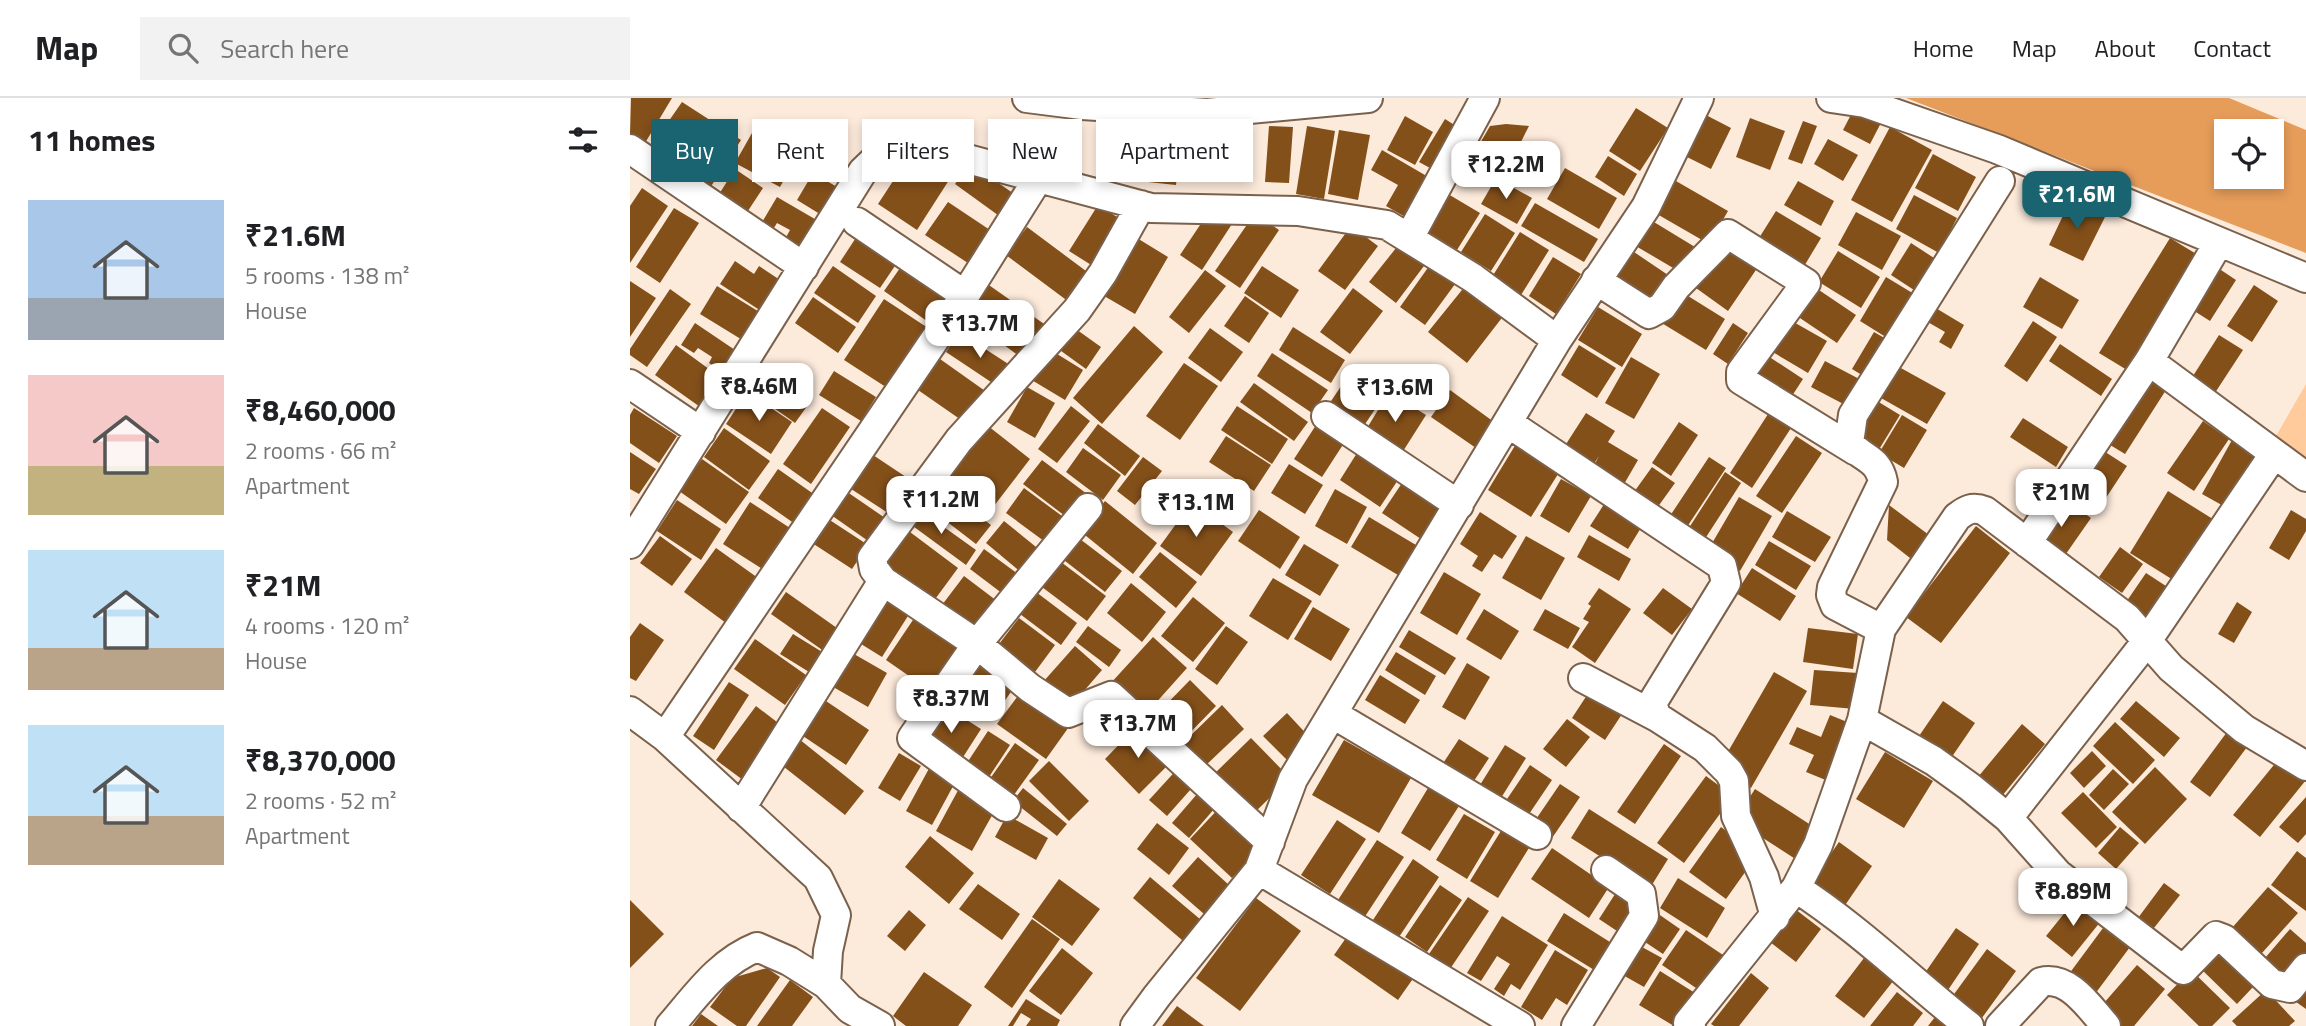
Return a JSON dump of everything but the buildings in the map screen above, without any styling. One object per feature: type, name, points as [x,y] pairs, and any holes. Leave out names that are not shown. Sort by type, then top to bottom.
[{"type":"street","points":[[1027,98],[1082,105],[1207,113],[1368,98]]},
{"type":"street","points":[[1409,238],[1485,98]]},
{"type":"street","points":[[1135,1026],[1259,870],[1293,779],[1557,340],[1646,207],[1699,98]]},
{"type":"street","points":[[1832,98],[1865,103],[1997,149],[2306,278]]},
{"type":"street","points":[[630,544],[863,172],[887,148],[904,142],[988,164]]},
{"type":"street","points":[[630,149],[804,267]]},
{"type":"street","points":[[1856,451],[1849,443],[1853,415],[2000,181]]},
{"type":"street","points":[[665,737],[965,295],[1036,182]]},
{"type":"street","points":[[1057,182],[1151,208],[1298,211],[1387,225],[1474,278],[1557,340]]},
{"type":"street","points":[[1142,205],[1077,310],[958,440],[872,558],[874,569],[883,581],[977,644],[1030,688],[1068,713],[1111,696],[1270,842]]},
{"type":"street","points":[[858,222],[965,295]]},
{"type":"street","points":[[1596,280],[1649,314],[1662,307],[1676,287],[1728,234],[1806,283],[1741,372],[1741,380],[1876,462],[1883,482],[1832,587],[1831,595],[1835,605],[1881,629]]},
{"type":"street","points":[[2028,543],[2148,361],[2218,242]]},
{"type":"street","points":[[2148,361],[2306,477]]},
{"type":"street","points":[[630,384],[701,432]]},
{"type":"street","points":[[1326,416],[1459,505]]},
{"type":"street","points":[[1508,423],[1722,566],[1726,583],[1654,700],[1653,707],[1657,717]]},
{"type":"street","points":[[2008,817],[2147,642],[2274,454]]},
{"type":"street","points":[[1006,807],[912,737],[977,644],[1088,508]]},
{"type":"street","points":[[1687,1025],[1796,888],[1818,845],[1862,720],[1881,629],[1957,517],[1967,509],[1978,508],[1984,511],[2127,618],[2171,668],[2244,729],[2306,766]]},
{"type":"street","points":[[741,807],[883,581]]},
{"type":"street","points":[[1583,677],[1657,717],[1705,748],[1729,772],[1734,781],[1736,816],[1764,877],[1775,917]]},
{"type":"street","points":[[630,711],[665,737],[818,878],[836,915],[828,951],[826,984]]},
{"type":"street","points":[[1333,714],[1537,835]]},
{"type":"street","points":[[1862,720],[1934,761],[2008,817],[2058,874],[2183,970],[2216,936],[2224,939],[2272,984],[2280,988],[2290,988],[2306,968]]},
{"type":"street","points":[[1259,870],[1520,1026]]},
{"type":"street","points":[[1576,1026],[1644,916],[1641,894],[1606,870]]},
{"type":"street","points":[[1796,888],[1848,925],[1969,1026]]},
{"type":"street","points":[[670,1026],[720,969],[738,955],[757,947],[789,961],[826,984],[850,1009],[880,1026]]},
{"type":"street","points":[[2000,1026],[2041,982],[2050,980],[2077,993],[2106,1026]]},
{"type":"shaded area","points":[[1906,98],[2229,98],[2280,119],[2214,119],[2214,189],[2284,189],[2284,121],[2306,130],[2306,253]]},
{"type":"shaded area","points":[[2306,384],[2306,465],[2272,443]]}]
